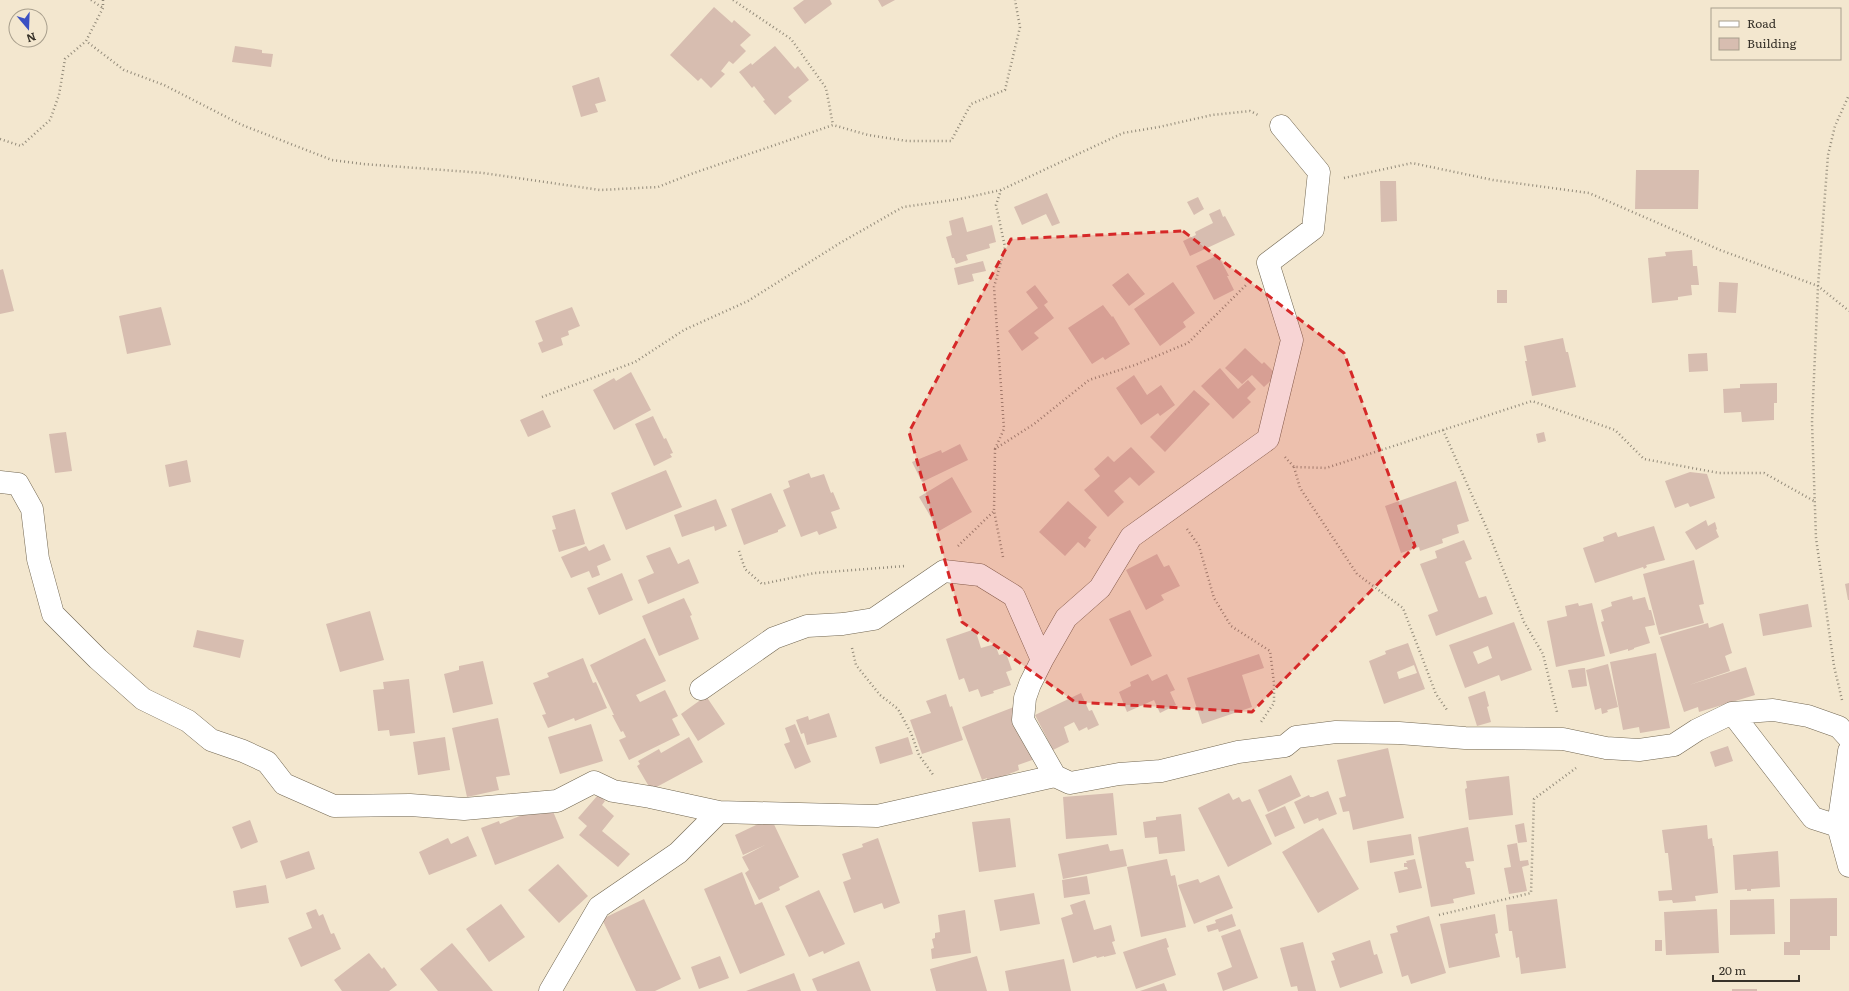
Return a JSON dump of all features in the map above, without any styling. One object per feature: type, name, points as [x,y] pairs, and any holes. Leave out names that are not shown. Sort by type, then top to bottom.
[{"type":"street","points":[[1280,126],[1320,172],[1313,229],[1268,263],[1292,340],[1268,440],[1131,537],[1100,588],[1066,618],[1030,684],[1025,698],[1023,720],[1055,776],[1070,783],[1119,774],[1161,771],[1238,752],[1285,746],[1296,737],[1336,732],[1399,733],[1465,738],[1564,739],[1606,748],[1638,750],[1674,745],[1697,730],[1732,713],[1773,710],[1808,716],[1839,728],[1849,738]]},
{"type":"street","points":[[0,482],[18,484],[32,509],[38,559],[53,614],[98,659],[143,700],[188,721],[211,740],[243,751],[267,762],[284,784],[334,806],[410,806],[464,809],[557,801],[594,782],[612,791],[650,797],[718,812],[876,816],[1055,776]]},
{"type":"street","points":[[701,689],[774,638],[807,626],[843,624],[874,619],[944,571],[980,575],[1014,596],[1042,660]]},
{"type":"street","points":[[1732,713],[1813,818],[1838,826]]},
{"type":"street","points":[[1849,751],[1838,826],[1849,866]]},
{"type":"street","points":[[550,991],[599,907],[678,853],[718,812]]},
{"type":"path","points":[[91,0],[103,8]]},
{"type":"path","points":[[0,139],[21,146],[50,120],[59,95],[65,59],[86,41],[103,8],[103,0]]},
{"type":"path","points":[[733,0],[791,39],[826,88],[833,125]]},
{"type":"path","points":[[86,41],[124,70],[164,85],[242,125],[332,160],[363,164],[483,173],[600,190],[658,187],[690,174],[833,125],[868,135],[907,141],[951,141],[971,104],[1005,90],[1020,27],[1015,0]]},
{"type":"path","points":[[1842,702],[1834,666],[1817,546],[1812,422],[1818,286],[1828,155],[1835,126],[1849,95]]},
{"type":"path","points":[[542,397],[634,362],[684,330],[748,301],[840,243],[903,207],[960,199],[1001,190],[1123,133],[1159,127],[1212,115],[1250,111],[1280,126]]},
{"type":"path","points":[[1341,178],[1412,163],[1493,180],[1588,193],[1720,250],[1818,286],[1849,311]]},
{"type":"path","points":[[1001,190],[996,205],[1005,247],[994,287],[1004,429],[994,450],[994,511],[1006,576],[1014,596]]},
{"type":"path","points":[[994,450],[1034,424],[1089,380],[1135,365],[1188,343],[1268,263]]},
{"type":"path","points":[[1294,467],[1326,468],[1532,402],[1615,430],[1644,459],[1719,473],[1764,473],[1814,501]]},
{"type":"path","points":[[1443,430],[1487,529],[1524,622],[1543,654],[1564,739]]},
{"type":"path","points":[[1268,440],[1294,467],[1300,488],[1357,574],[1403,608],[1436,694],[1465,738]]},
{"type":"path","points":[[1172,507],[1199,546],[1214,598],[1231,626],[1270,651],[1274,683],[1274,703],[1260,724],[1272,748]]},
{"type":"path","points":[[739,552],[745,569],[762,584],[815,573],[903,566],[944,571],[951,553],[994,511]]},
{"type":"path","points":[[843,624],[848,632],[856,665],[880,695],[898,709],[911,733],[919,755],[933,776],[966,795]]},
{"type":"path","points":[[1439,915],[1531,893],[1534,799],[1606,748]]},
{"type":"highlighted area","points":[[1183,231],[1344,353],[1415,546],[1252,712],[1075,702],[962,622],[909,432],[1011,239]]},
{"type":"building","points":[[804,0],[830,0],[832,4],[805,24],[793,8]]},
{"type":"building","points":[[878,0],[895,0],[882,7]]},
{"type":"building","points":[[714,7],[732,23],[734,20],[751,35],[740,45],[746,51],[733,64],[729,61],[721,71],[725,74],[711,88],[701,78],[698,81],[670,55]]},
{"type":"building","points":[[235,46],[262,50],[262,53],[273,54],[271,67],[232,62]]},
{"type":"building","points":[[775,46],[795,69],[798,66],[809,80],[788,97],[792,101],[775,115],[763,101],[765,100],[754,86],[752,88],[739,72],[751,63],[752,65]]},
{"type":"building","points":[[599,77],[606,101],[595,104],[598,112],[581,117],[572,86]]},
{"type":"building","points":[[1636,170],[1699,170],[1698,209],[1635,209]]},
{"type":"building","points":[[1380,181],[1396,181],[1397,221],[1381,222]]},
{"type":"building","points":[[1047,193],[1060,223],[1052,226],[1046,214],[1022,225],[1014,207]]},
{"type":"building","points":[[1198,197],[1204,209],[1194,215],[1187,202]]},
{"type":"building","points":[[1220,209],[1223,217],[1225,216],[1235,235],[1190,256],[1183,241],[1196,235],[1195,232],[1213,223],[1209,214]]},
{"type":"building","points":[[963,217],[967,232],[992,225],[996,242],[989,244],[990,248],[966,255],[968,260],[956,264],[954,258],[952,258],[946,237],[952,235],[949,221]]},
{"type":"building","points":[[1692,250],[1693,266],[1697,266],[1699,285],[1691,285],[1692,295],[1678,297],[1678,300],[1652,303],[1648,258],[1666,256],[1665,252]]},
{"type":"building","points":[[1218,255],[1229,276],[1227,276],[1234,290],[1214,300],[1196,266]]},
{"type":"building","points":[[983,261],[986,271],[972,274],[974,281],[958,285],[954,268]]},
{"type":"building","points":[[3,269],[14,311],[0,314],[0,270]]},
{"type":"building","points":[[1128,273],[1145,294],[1129,306],[1112,285]]},
{"type":"building","points":[[1173,282],[1195,313],[1183,322],[1186,327],[1160,346],[1134,309]]},
{"type":"building","points":[[1719,282],[1738,283],[1736,313],[1718,312]]},
{"type":"building","points":[[1035,285],[1048,302],[1044,305],[1054,318],[1034,333],[1039,338],[1022,351],[1008,331],[1038,308],[1026,292]]},
{"type":"building","points":[[1497,290],[1507,290],[1507,303],[1497,303]]},
{"type":"building","points":[[1103,305],[1112,317],[1113,316],[1130,344],[1105,360],[1103,357],[1092,364],[1068,328]]},
{"type":"building","points":[[161,307],[171,345],[127,354],[119,316]]},
{"type":"building","points":[[572,307],[580,326],[568,331],[569,335],[561,338],[563,345],[542,353],[538,343],[543,341],[535,321]]},
{"type":"building","points":[[1563,338],[1566,352],[1568,352],[1576,387],[1532,396],[1525,361],[1527,361],[1524,346]]},
{"type":"building","points":[[1245,348],[1262,364],[1264,362],[1277,375],[1264,387],[1252,375],[1242,384],[1225,368]]},
{"type":"building","points":[[1707,353],[1708,371],[1689,372],[1688,354]]},
{"type":"building","points":[[1220,368],[1238,389],[1248,380],[1256,389],[1247,398],[1251,402],[1233,419],[1201,386]]},
{"type":"building","points":[[631,372],[651,410],[614,430],[593,390],[614,378],[616,381]]},
{"type":"building","points":[[1134,375],[1147,395],[1161,385],[1175,405],[1160,416],[1158,413],[1141,425],[1116,388]]},
{"type":"building","points":[[1777,383],[1777,403],[1774,403],[1774,420],[1742,422],[1741,412],[1724,413],[1723,389],[1740,388],[1740,384]]},
{"type":"building","points":[[1194,390],[1210,404],[1165,452],[1150,437]]},
{"type":"building","points":[[543,410],[551,427],[528,437],[520,420]]},
{"type":"building","points":[[653,416],[664,439],[666,438],[673,453],[670,454],[672,457],[654,466],[635,424]]},
{"type":"building","points":[[66,432],[72,471],[55,473],[49,434]]},
{"type":"building","points":[[1544,432],[1546,441],[1538,443],[1536,434]]},
{"type":"building","points":[[960,444],[968,460],[922,482],[912,462],[941,450],[942,453]]},
{"type":"building","points":[[1131,447],[1155,472],[1139,486],[1130,477],[1114,491],[1124,502],[1108,517],[1084,490],[1100,476],[1094,469],[1108,456],[1114,462]]},
{"type":"building","points":[[187,460],[191,482],[169,487],[165,465]]},
{"type":"building","points":[[666,470],[682,507],[626,530],[611,493]]},
{"type":"building","points":[[1690,472],[1707,474],[1715,498],[1690,507],[1688,503],[1675,508],[1665,481]]},
{"type":"building","points":[[809,473],[811,478],[824,474],[831,493],[833,492],[840,509],[831,512],[837,528],[819,535],[817,531],[801,537],[783,490],[790,487],[788,481]]},
{"type":"building","points":[[952,477],[972,512],[939,531],[919,497]]},
{"type":"building","points":[[1456,481],[1469,521],[1457,525],[1459,533],[1442,539],[1443,543],[1420,551],[1419,547],[1401,553],[1385,506]]},
{"type":"building","points":[[771,493],[786,526],[778,530],[778,532],[744,545],[731,509]]},
{"type":"building","points":[[716,499],[727,526],[715,531],[714,526],[682,537],[674,515]]},
{"type":"building","points":[[1068,501],[1097,527],[1088,538],[1091,540],[1085,548],[1078,542],[1065,556],[1039,532]]},
{"type":"building","points":[[575,509],[585,544],[559,552],[552,530],[556,529],[552,516]]},
{"type":"building","points":[[1706,520],[1708,526],[1715,522],[1719,537],[1696,550],[1685,532]]},
{"type":"building","points":[[1654,526],[1665,560],[1646,565],[1647,567],[1644,569],[1643,567],[1595,583],[1583,548],[1604,541],[1603,537],[1616,532],[1618,537]]},
{"type":"building","points":[[1464,540],[1472,559],[1465,562],[1479,598],[1486,596],[1493,614],[1436,636],[1428,615],[1438,611],[1420,564],[1437,558],[1435,551]]},
{"type":"building","points":[[604,544],[611,560],[597,566],[600,575],[592,578],[589,571],[571,578],[561,557],[586,546],[589,551]]},
{"type":"building","points":[[670,547],[678,564],[689,559],[699,583],[648,604],[638,580],[654,573],[646,556]]},
{"type":"building","points":[[1157,554],[1164,567],[1169,565],[1180,586],[1161,595],[1164,600],[1146,610],[1126,570]]},
{"type":"building","points":[[1694,560],[1704,604],[1699,605],[1704,623],[1659,635],[1643,574]]},
{"type":"building","points":[[622,573],[633,600],[599,615],[587,588]]},
{"type":"building","points":[[1849,583],[1849,600],[1848,600],[1845,584]]},
{"type":"building","points":[[1632,596],[1633,600],[1645,597],[1649,610],[1651,610],[1655,625],[1645,627],[1650,643],[1628,651],[1628,649],[1610,654],[1601,622],[1604,621],[1601,610],[1612,606],[1611,602]]},
{"type":"building","points":[[684,598],[692,615],[690,616],[699,639],[659,656],[642,616]]},
{"type":"building","points":[[1578,603],[1579,606],[1592,603],[1605,656],[1556,667],[1547,621],[1567,616],[1565,606]]},
{"type":"building","points":[[1808,604],[1812,627],[1763,636],[1759,614]]},
{"type":"building","points":[[1130,610],[1152,656],[1131,666],[1109,619]]},
{"type":"building","points":[[370,611],[384,660],[340,672],[326,624]]},
{"type":"building","points":[[1514,622],[1532,670],[1501,681],[1499,675],[1465,688],[1449,645]],"holes":[[[1488,646],[1492,658],[1478,664],[1473,652]]]},
{"type":"building","points":[[1708,623],[1709,628],[1723,623],[1732,653],[1725,656],[1730,671],[1689,685],[1746,667],[1755,695],[1699,712],[1698,707],[1684,712],[1660,637]]},
{"type":"building","points":[[975,629],[981,648],[995,644],[999,655],[1006,653],[1012,670],[1006,672],[1011,685],[981,697],[978,689],[969,692],[964,678],[959,680],[946,639]]},
{"type":"building","points":[[197,630],[244,640],[240,658],[193,647]]},
{"type":"building","points":[[645,638],[666,681],[636,695],[640,702],[665,690],[678,716],[672,719],[680,735],[629,760],[619,740],[626,737],[623,731],[621,732],[612,715],[614,715],[590,665]]},
{"type":"building","points":[[1408,643],[1425,689],[1384,704],[1369,661],[1386,654],[1385,651]],"holes":[[[1414,665],[1417,673],[1399,679],[1397,672]]]},
{"type":"building","points":[[1656,653],[1670,728],[1640,733],[1639,727],[1623,730],[1610,662]]},
{"type":"building","points":[[1259,654],[1264,668],[1242,675],[1252,707],[1202,724],[1187,678]]},
{"type":"building","points":[[583,658],[593,683],[596,682],[607,708],[575,721],[574,718],[548,728],[542,715],[546,714],[533,683],[549,677],[547,673]]},
{"type":"building","points":[[483,661],[493,704],[453,713],[444,674],[459,670],[459,666]]},
{"type":"building","points":[[1608,664],[1618,707],[1607,710],[1608,712],[1602,714],[1601,708],[1595,710],[1586,670]]},
{"type":"building","points":[[1585,668],[1587,686],[1572,688],[1568,670]]},
{"type":"building","points":[[1148,674],[1152,681],[1167,674],[1175,690],[1170,692],[1176,705],[1160,713],[1154,700],[1127,712],[1119,692],[1131,686],[1130,682]]},
{"type":"building","points":[[409,679],[415,733],[390,736],[389,730],[378,731],[373,690],[384,689],[383,682]]},
{"type":"building","points":[[1485,691],[1491,722],[1477,726],[1468,697]]},
{"type":"building","points":[[1081,693],[1089,711],[1092,710],[1099,725],[1088,730],[1087,727],[1079,731],[1074,722],[1064,727],[1069,742],[1053,750],[1035,715]]},
{"type":"building","points":[[946,694],[950,707],[952,706],[963,740],[922,754],[910,720],[931,713],[926,701]]},
{"type":"building","points":[[706,696],[725,724],[698,741],[681,714]]},
{"type":"building","points":[[1014,707],[1035,759],[1018,765],[1019,770],[988,782],[987,778],[982,780],[962,727]]},
{"type":"building","points":[[829,713],[837,737],[807,745],[804,733],[801,734],[796,720],[808,716],[809,720]]},
{"type":"building","points":[[498,718],[510,775],[496,777],[499,790],[467,797],[452,728]]},
{"type":"building","points":[[591,724],[603,761],[560,774],[548,737]]},
{"type":"building","points":[[795,724],[811,762],[795,769],[784,744],[790,742],[785,728]]},
{"type":"building","points":[[445,737],[450,770],[418,775],[413,742]]},
{"type":"building","points":[[689,737],[703,762],[651,790],[637,766],[640,764],[638,761],[659,749],[661,753]]},
{"type":"building","points":[[908,737],[913,754],[880,764],[875,747]]},
{"type":"building","points":[[1728,746],[1733,761],[1715,767],[1710,752]]},
{"type":"building","points":[[1388,748],[1404,818],[1353,830],[1349,811],[1343,812],[1339,798],[1346,796],[1337,760]]},
{"type":"building","points":[[1291,775],[1301,796],[1268,812],[1258,790]]},
{"type":"building","points":[[1509,776],[1513,815],[1469,820],[1465,789],[1467,788],[1466,781]]},
{"type":"building","points":[[1328,791],[1337,814],[1319,821],[1318,818],[1304,824],[1294,802],[1309,795],[1310,797],[1313,797]]},
{"type":"building","points":[[1113,793],[1117,835],[1066,839],[1063,797]]},
{"type":"building","points":[[1229,793],[1233,800],[1239,797],[1242,802],[1250,799],[1272,844],[1228,867],[1198,808]]},
{"type":"building","points":[[598,795],[605,801],[602,805],[614,816],[602,831],[630,854],[618,867],[579,835],[587,826],[578,818]]},
{"type":"building","points":[[550,804],[564,838],[495,865],[481,828],[499,821],[500,824]]},
{"type":"building","points":[[1285,806],[1295,828],[1275,837],[1265,815]]},
{"type":"building","points":[[1181,814],[1185,851],[1159,854],[1157,837],[1145,838],[1143,822],[1156,820],[1156,817]]},
{"type":"building","points":[[771,818],[799,877],[779,887],[780,890],[759,900],[745,873],[749,870],[742,857],[765,845],[743,855],[735,835]]},
{"type":"building","points":[[1010,818],[1016,867],[979,872],[972,822]]},
{"type":"building","points":[[250,820],[258,842],[241,849],[232,827]]},
{"type":"building","points":[[1524,823],[1527,842],[1518,843],[1515,825]]},
{"type":"building","points":[[1707,825],[1708,839],[1712,838],[1714,846],[1718,893],[1695,896],[1696,901],[1673,903],[1672,900],[1659,901],[1658,891],[1672,890],[1668,853],[1665,853],[1662,830]]},
{"type":"building","points":[[1468,827],[1474,861],[1465,862],[1467,868],[1470,868],[1475,894],[1453,899],[1454,903],[1431,907],[1418,837]]},
{"type":"building","points":[[1323,828],[1359,889],[1318,913],[1282,852]]},
{"type":"building","points":[[1411,834],[1414,855],[1370,863],[1367,841]]},
{"type":"building","points":[[468,836],[477,856],[429,875],[419,852],[448,838],[451,844]]},
{"type":"building","points":[[878,838],[900,903],[884,909],[882,903],[854,913],[843,882],[851,879],[842,854],[863,847],[862,844]]},
{"type":"building","points":[[1517,843],[1520,861],[1528,860],[1529,865],[1522,867],[1527,891],[1509,894],[1504,868],[1511,867],[1507,845]]},
{"type":"building","points":[[1108,844],[1110,851],[1123,849],[1127,866],[1063,879],[1058,854]]},
{"type":"building","points":[[309,851],[315,869],[286,879],[280,861]]},
{"type":"building","points":[[1778,851],[1780,887],[1751,889],[1751,891],[1747,891],[1747,889],[1735,890],[1733,855]]},
{"type":"building","points":[[1167,859],[1171,876],[1175,875],[1186,927],[1141,937],[1127,867]]},
{"type":"building","points":[[1415,859],[1422,888],[1399,893],[1394,872],[1408,869],[1407,867],[1404,867],[1404,863]]},
{"type":"building","points":[[558,864],[588,896],[559,923],[528,890]]},
{"type":"building","points":[[742,872],[755,905],[762,902],[785,955],[740,974],[704,889]]},
{"type":"building","points":[[1219,875],[1233,908],[1194,924],[1178,885],[1198,879],[1200,883]]},
{"type":"building","points":[[1087,876],[1090,894],[1064,898],[1062,880]]},
{"type":"building","points":[[266,885],[269,903],[236,908],[233,891]]},
{"type":"building","points":[[819,890],[845,944],[824,954],[823,951],[809,957],[785,906]]},
{"type":"building","points":[[1034,893],[1040,924],[1000,931],[994,900]]},
{"type":"building","points":[[1837,898],[1837,936],[1830,936],[1830,950],[1800,950],[1800,955],[1784,955],[1784,942],[1790,942],[1790,899]]},
{"type":"building","points":[[644,899],[681,979],[655,991],[636,991],[602,919]]},
{"type":"building","points":[[1557,899],[1566,968],[1521,974],[1519,957],[1516,958],[1512,931],[1509,931],[1506,905]]},
{"type":"building","points":[[1774,899],[1775,934],[1730,935],[1730,900]]},
{"type":"building","points":[[1085,900],[1094,930],[1111,925],[1115,941],[1112,942],[1116,954],[1097,958],[1096,956],[1073,963],[1061,918],[1073,914],[1070,905]]},
{"type":"building","points":[[501,904],[525,937],[489,962],[466,929]]},
{"type":"building","points":[[316,909],[319,916],[323,914],[331,934],[334,933],[341,949],[301,967],[288,938],[312,928],[306,913]]},
{"type":"building","points":[[1717,909],[1719,953],[1666,955],[1664,912]]},
{"type":"building","points":[[965,910],[971,953],[932,959],[931,949],[934,948],[932,939],[935,938],[935,933],[940,932],[938,915]]},
{"type":"building","points":[[1232,914],[1236,926],[1219,932],[1218,929],[1208,932],[1206,926],[1216,923],[1215,920]]},
{"type":"building","points":[[1495,914],[1498,933],[1495,934],[1500,957],[1449,968],[1440,924]]},
{"type":"building","points":[[1429,916],[1446,973],[1411,984],[1408,975],[1402,977],[1390,934],[1398,932],[1396,926]]},
{"type":"building","points":[[1240,929],[1258,978],[1223,991],[1217,973],[1232,967],[1221,936]]},
{"type":"building","points":[[1166,938],[1169,947],[1167,948],[1176,975],[1136,989],[1123,952]]},
{"type":"building","points":[[1370,940],[1374,955],[1377,954],[1383,973],[1340,988],[1331,961],[1335,960],[1332,953]]},
{"type":"building","points":[[1655,940],[1662,940],[1662,951],[1655,951]]},
{"type":"building","points":[[1303,942],[1316,991],[1298,991],[1297,986],[1291,987],[1280,948]]},
{"type":"building","points":[[452,943],[493,991],[438,991],[420,969]]},
{"type":"building","points":[[369,953],[382,969],[384,967],[397,985],[389,991],[342,991],[334,980]]},
{"type":"building","points":[[720,956],[729,978],[699,989],[691,967]]},
{"type":"building","points":[[977,956],[987,991],[936,991],[930,969]]},
{"type":"building","points":[[1064,959],[1071,991],[1009,991],[1005,971]]},
{"type":"building","points":[[859,961],[871,991],[817,991],[812,979]]},
{"type":"building","points":[[794,973],[801,991],[746,991]]},
{"type":"building","points":[[1164,983],[1167,991],[1140,991]]},
{"type":"building","points":[[1732,989],[1757,989],[1757,991],[1732,991]]}]
